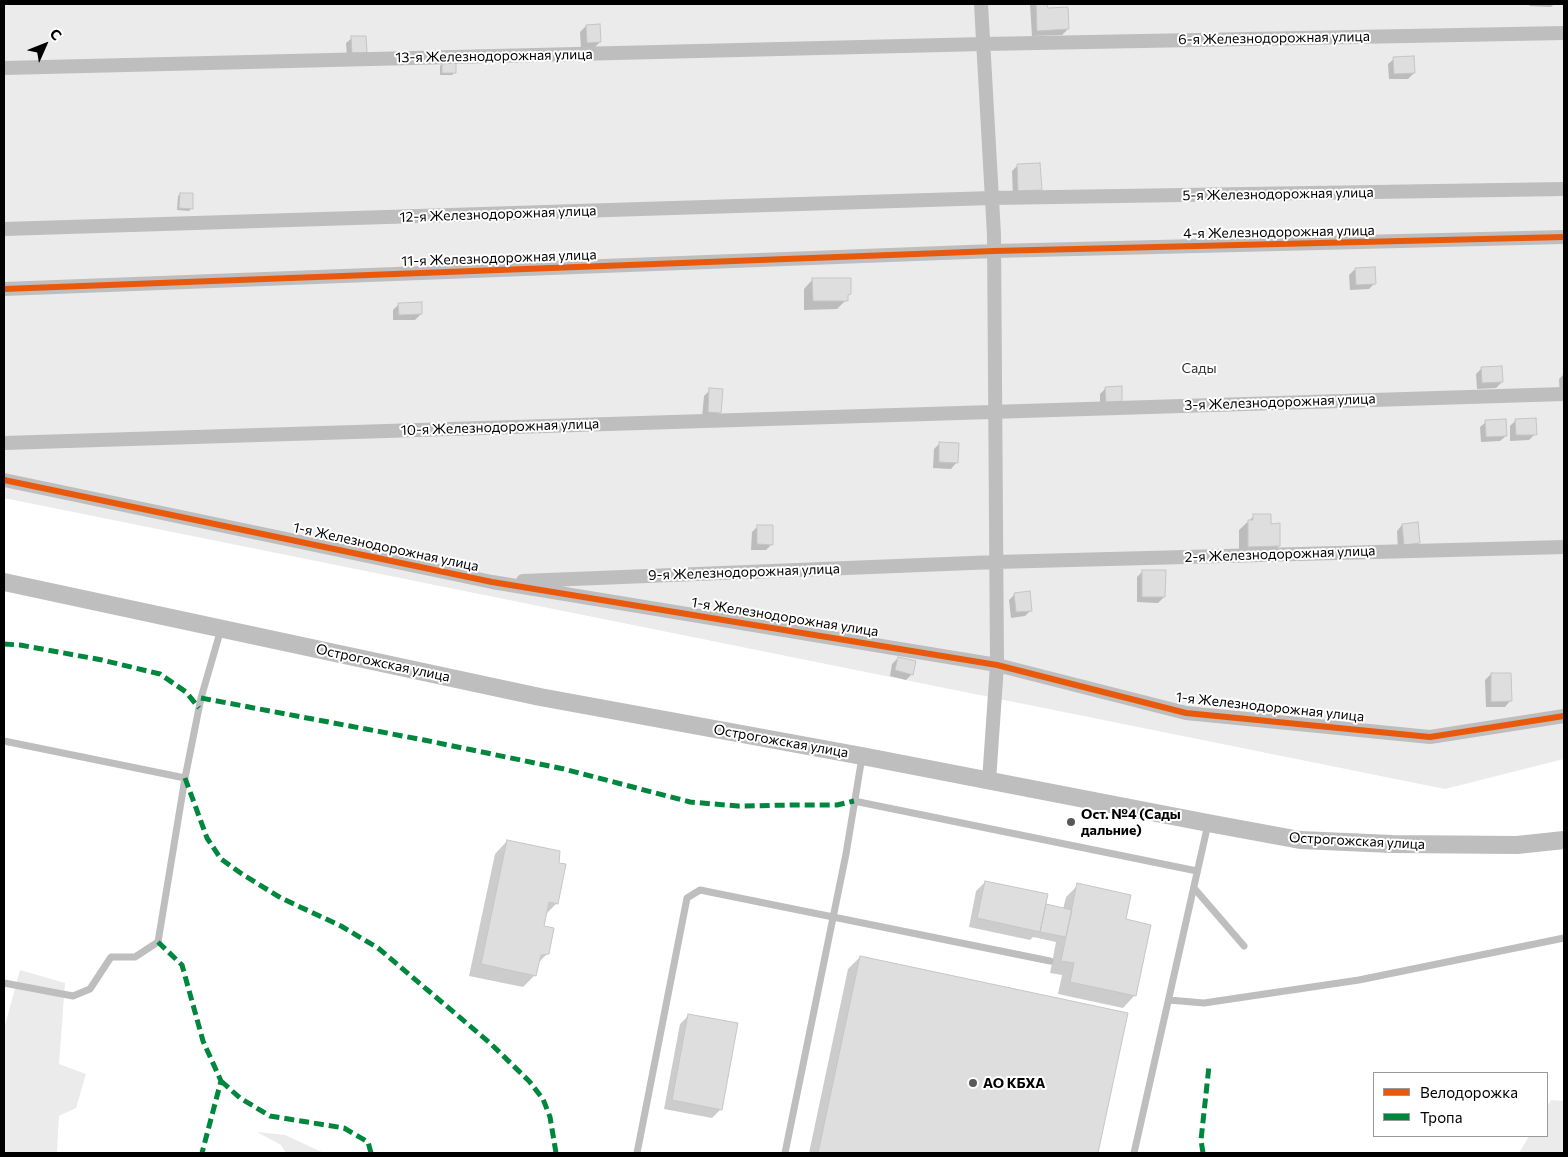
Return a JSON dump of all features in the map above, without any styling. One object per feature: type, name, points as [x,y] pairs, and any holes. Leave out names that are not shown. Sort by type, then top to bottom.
[{"type":"street","points":[[982,4],[994,251],[997,665],[989,781]]},
{"type":"street","name":"6-я Железнодорожная улица","points":[[984,44],[1564,33]]},
{"type":"street","name":"13-я Железнодорожная улица","points":[[4,68],[984,44]]},
{"type":"street","name":"5-я Железнодорожная улица","points":[[992,198],[1564,189]]},
{"type":"street","name":"12-я Железнодорожная улица","points":[[4,229],[992,198]]},
{"type":"street","name":"4-я Железнодорожная улица","points":[[994,251],[1564,238]]},
{"type":"street","name":"11-я Железнодорожная улица","points":[[4,289],[994,251]]},
{"type":"street","name":"3-я Железнодорожная улица","points":[[995,411],[1564,394]]},
{"type":"street","name":"10-я Железнодорожная улица","points":[[4,443],[995,411]]},
{"type":"street","name":"1-я Железнодорожная улица","points":[[4,480],[492,582],[997,665],[1186,713],[1430,737],[1564,716]]},
{"type":"street","name":"2-я Железнодорожная улица","points":[[996,562],[1564,547]]},
{"type":"street","name":"9-я Железнодорожная улица","points":[[492,582],[996,562]]},
{"type":"street","name":"Острогожская улица","points":[[4,582],[540,697],[862,756],[1208,824],[1300,840],[1392,844],[1517,845],[1564,840]]},
{"type":"lane","points":[[4,982],[73,996],[90,988],[111,957],[135,957],[158,942],[201,698],[221,628]]},
{"type":"lane","points":[[4,741],[186,778]]},
{"type":"lane","points":[[785,1153],[846,854],[862,756]]},
{"type":"lane","points":[[854,801],[1197,871]]},
{"type":"lane","points":[[1134,1153],[1208,824]]},
{"type":"lane","points":[[1194,888],[1244,946]]},
{"type":"lane","points":[[637,1153],[687,898],[700,890],[1050,961]]},
{"type":"lane","points":[[1169,1000],[1204,1003],[1360,980],[1564,938]]},
{"type":"green space","name":"Сады","points":[[4,4],[1564,4],[1564,759],[1445,789],[4,498]]},
{"type":"green space","points":[[20,970],[65,983],[59,1064],[86,1074],[76,1108],[59,1116],[57,1153],[4,1153],[4,1029]]},
{"type":"green space","points":[[1551,1100],[1564,1101],[1564,1153],[1519,1153],[1528,1137],[1548,1137],[1548,1105]]},
{"type":"green space","points":[[257,1132],[285,1135],[324,1153],[286,1153],[281,1145]]},
{"type":"building","points":[[1036,4],[1047,4],[1048,8],[1068,7],[1069,29],[1037,31]]},
{"type":"building","points":[[600,24],[601,42],[587,43],[586,25]]},
{"type":"building","points":[[351,36],[366,36],[367,53],[352,53]]},
{"type":"building","points":[[1414,56],[1415,73],[1394,74],[1393,57]]},
{"type":"building","points":[[442,62],[456,62],[456,73],[442,73]]},
{"type":"building","points":[[1040,163],[1042,190],[1018,191],[1017,164]]},
{"type":"building","points":[[180,193],[193,193],[193,209],[179,208]]},
{"type":"building","points":[[1375,267],[1376,284],[1356,285],[1355,268]]},
{"type":"building","points":[[812,278],[851,278],[851,294],[848,295],[848,301],[813,301]]},
{"type":"building","points":[[422,302],[422,314],[399,315],[398,303]]},
{"type":"building","points":[[1502,366],[1503,382],[1482,383],[1481,367]]},
{"type":"building","points":[[1122,386],[1122,403],[1106,403],[1105,387]]},
{"type":"building","points":[[709,388],[723,389],[721,413],[708,412]]},
{"type":"building","points":[[1536,418],[1537,435],[1516,435],[1515,419]]},
{"type":"building","points":[[1506,419],[1507,436],[1486,437],[1485,420]]},
{"type":"building","points":[[939,442],[959,443],[958,463],[939,462]]},
{"type":"building","points":[[1253,514],[1271,514],[1271,524],[1280,523],[1280,546],[1248,547],[1248,520],[1253,520]]},
{"type":"building","points":[[1418,522],[1420,543],[1404,545],[1402,524]]},
{"type":"building","points":[[757,525],[773,525],[773,545],[757,544]]},
{"type":"building","points":[[1142,570],[1166,570],[1165,597],[1142,597]]},
{"type":"building","points":[[1030,591],[1032,611],[1016,612],[1014,593]]},
{"type":"building","points":[[898,657],[916,661],[913,675],[895,670]]},
{"type":"building","points":[[1491,673],[1511,673],[1512,701],[1491,702]]},
{"type":"building","points":[[507,840],[560,851],[559,863],[566,864],[558,904],[549,902],[544,926],[554,928],[549,954],[541,955],[536,976],[481,964]]},
{"type":"building","points":[[985,881],[1048,894],[1040,932],[977,918]]},
{"type":"building","points":[[1077,883],[1131,895],[1126,919],[1151,925],[1136,996],[1070,982],[1074,963],[1061,961]]},
{"type":"building","points":[[1046,904],[1072,910],[1066,937],[1040,932]]},
{"type":"building","name":"АО КБХА","points":[[860,956],[1128,1013],[1098,1153],[818,1153]]},
{"type":"building","points":[[688,1014],[738,1023],[722,1110],[672,1100]]},
{"type":"marked path","points":[[4,644],[20,645],[102,660],[160,674],[186,692],[199,708]]},
{"type":"marked path","points":[[201,698],[424,740],[564,769],[690,802],[738,806],[837,805],[854,801]]},
{"type":"marked path","points":[[185,778],[207,838],[221,859],[281,898],[341,926],[378,948],[490,1043],[529,1081],[543,1099],[550,1117],[556,1153]]},
{"type":"marked path","points":[[158,942],[182,965],[203,1041],[221,1081],[202,1153]]},
{"type":"marked path","points":[[1203,1153],[1201,1140],[1209,1066]]},
{"type":"marked path","points":[[221,1081],[240,1098],[270,1116],[344,1128],[368,1142],[371,1153]]},
{"type":"cycle path","points":[[4,289],[994,251],[1564,237]]},
{"type":"cycle path","points":[[4,480],[492,582],[997,665],[1186,713],[1430,737],[1564,716]]},
{"type":"place","name":"Ост. №4 (Сады дальние)","points":[[1071,822]]},
{"type":"place","name":"АО КБХА","points":[[973,1083]]}]
